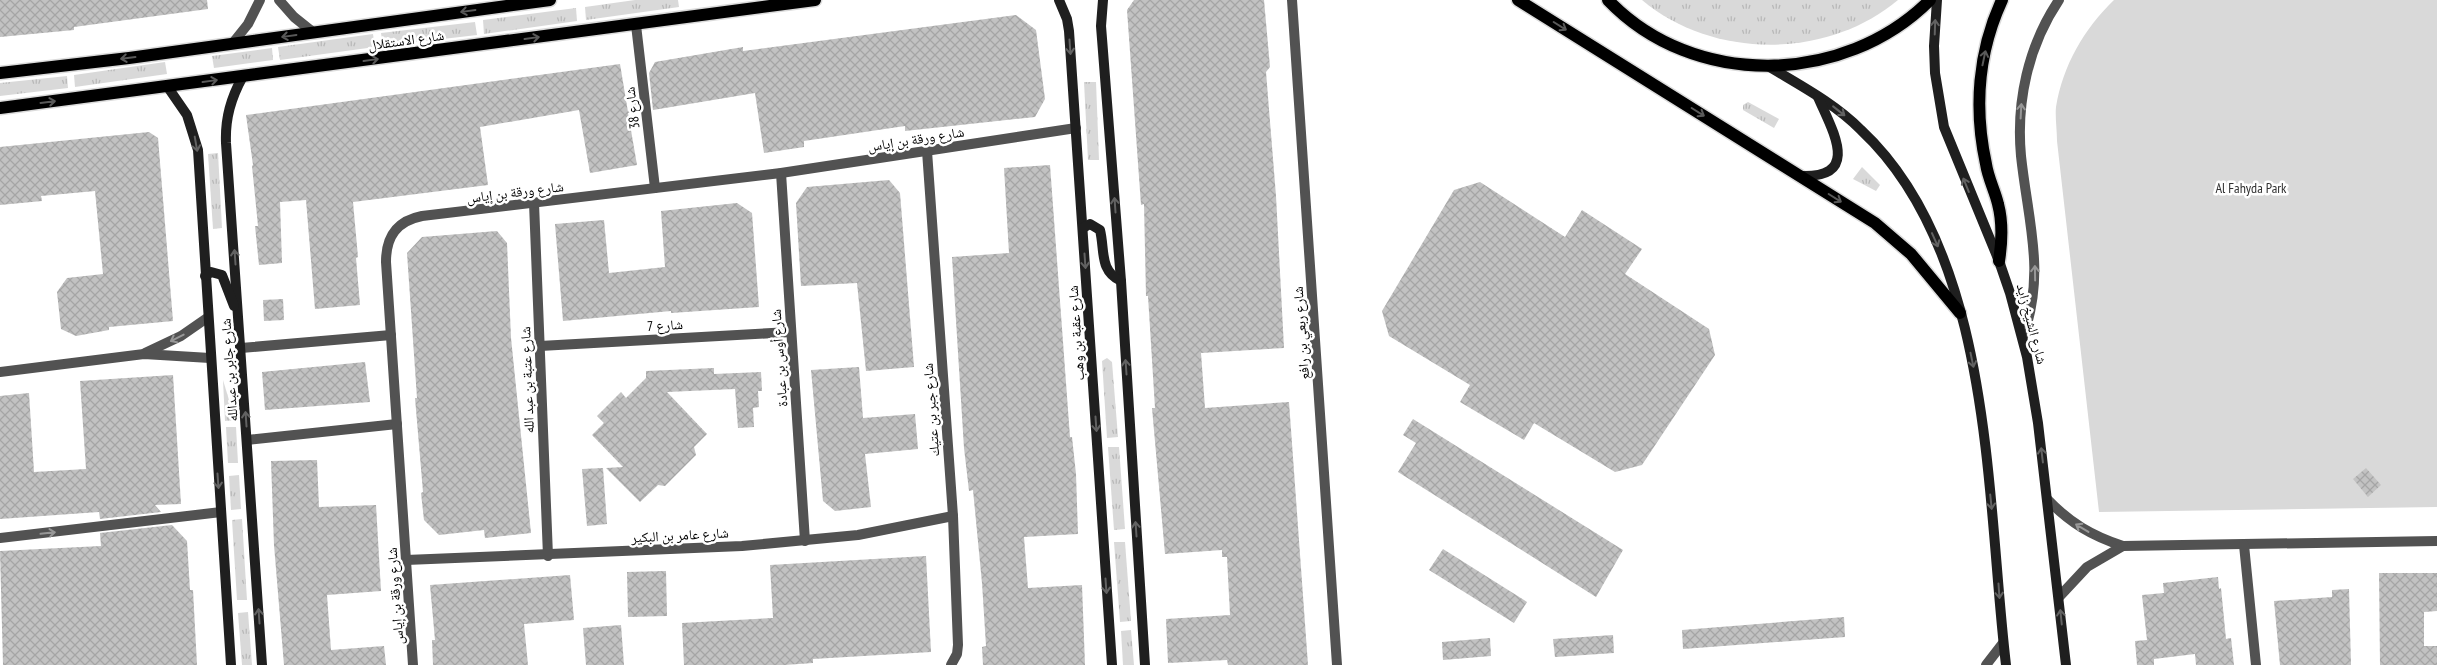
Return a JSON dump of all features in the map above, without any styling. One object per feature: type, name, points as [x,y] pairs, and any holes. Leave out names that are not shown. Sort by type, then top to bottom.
[{"type":"main road","name":"شارع الاستقلال","points":[[0,73],[232,44],[550,0]]},
{"type":"main road","name":"شارع الاستقلال","points":[[0,108],[815,0]]},
{"type":"main road","points":[[1518,0],[1801,176],[1894,238],[1927,272],[1960,313]]},
{"type":"main road","points":[[1608,0],[1635,24],[1685,51],[1739,65],[1768,66],[1810,63],[1851,51],[1889,32],[1930,0]]},
{"type":"main road","points":[[2000,261],[2001,219],[1986,167],[1979,116],[1982,64],[1988,38],[2002,0]]},
{"type":"street","points":[[232,44],[248,24],[260,0]]},
{"type":"street","points":[[280,0],[294,17],[314,32]]},
{"type":"street","name":"شارع عقبة بن وهب","points":[[1059,0],[1067,19],[1069,31],[1112,665]]},
{"type":"street","points":[[1103,0],[1101,26],[1145,665]]},
{"type":"street","name":"شارع ربعي بن رافع","points":[[1292,0],[1337,665]]},
{"type":"street","name":"شارع الشيخ زايد","points":[[1937,0],[1934,46],[1935,73],[1944,127],[2000,261],[2023,337],[2033,390],[2066,665]]},
{"type":"street","points":[[2023,337],[2033,303],[2036,267],[2021,156],[2022,102],[2034,48],[2045,23],[2059,0]]},
{"type":"street","name":"شارع 38","points":[[636,25],[655,188]]},
{"type":"street","points":[[1768,66],[1818,96],[1848,118],[1875,144],[1912,195],[1940,252],[1960,313],[1978,386],[2006,665]]},
{"type":"street","name":"شارع جابر بن عبدالله","points":[[243,76],[230,103],[226,128],[262,665]]},
{"type":"street","name":"شارع جابر بن عبدالله","points":[[167,86],[188,115],[196,138],[230,665]]},
{"type":"street","points":[[1801,176],[1823,175],[1834,167],[1839,155],[1837,141],[1818,96]]},
{"type":"street","name":"شارع ورقة بن إياس","points":[[413,665],[386,248],[390,236],[398,226],[409,219],[422,216],[781,173],[1076,128]]},
{"type":"street","name":"شارع جبر بن عتيك","points":[[927,151],[953,516],[958,645],[957,654],[951,665]]},
{"type":"street","name":"شارع أوس بن عبادة","points":[[781,173],[804,541]]},
{"type":"street","name":"شارع عتبة بن عبد الله","points":[[534,203],[548,556]]},
{"type":"street","points":[[1083,228],[1090,224],[1100,230],[1105,267],[1114,278],[1120,281]]},
{"type":"street","points":[[205,276],[215,272],[224,278],[239,322]]},
{"type":"street","points":[[144,354],[181,336],[207,318]]},
{"type":"street","name":"شارع 7","points":[[540,346],[791,332]]},
{"type":"street","points":[[241,348],[391,335]]},
{"type":"street","points":[[0,372],[144,354],[210,358]]},
{"type":"street","points":[[247,440],[397,424]]},
{"type":"street","points":[[2047,499],[2063,516],[2082,529],[2102,539],[2124,546],[2437,541]]},
{"type":"street","points":[[0,538],[220,512]]},
{"type":"street","name":"شارع عامر بن البكير","points":[[406,560],[548,556],[804,541],[879,532],[953,516]]},
{"type":"street","points":[[2244,545],[2256,665]]},
{"type":"street","points":[[2059,597],[2087,567],[2124,546]]},
{"type":"street","points":[[1986,665],[2003,643]]},
{"type":"green space","points":[[635,0],[678,0],[679,7],[586,20],[585,7]]},
{"type":"green space","points":[[1642,0],[1898,0],[1870,19],[1838,33],[1805,42],[1770,45],[1736,42],[1702,34],[1671,20]]},
{"type":"green space","name":"Al Fahyda Park","points":[[2114,0],[2437,0],[2437,507],[2099,512],[2057,141],[2056,107],[2064,77],[2076,49],[2093,23]]},
{"type":"green space","points":[[576,8],[577,21],[484,34],[483,20]]},
{"type":"green space","points":[[475,22],[477,35],[383,46],[381,33]]},
{"type":"green space","points":[[373,34],[375,47],[280,60],[278,47]]},
{"type":"green space","points":[[272,48],[273,60],[214,68],[212,56]]},
{"type":"green space","points":[[165,62],[167,74],[75,87],[74,75]]},
{"type":"green space","points":[[67,76],[68,88],[0,96],[0,83]]},
{"type":"green space","points":[[1084,82],[1096,82],[1099,160],[1088,160]]},
{"type":"green space","points":[[1748,102],[1779,119],[1774,128],[1743,110],[1743,105]]},
{"type":"green space","points":[[218,153],[222,228],[213,229],[208,154]]},
{"type":"green space","points":[[1862,167],[1880,185],[1876,191],[1853,179]]},
{"type":"green space","points":[[1107,358],[1112,362],[1118,437],[1107,438],[1102,361]]},
{"type":"green space","points":[[223,380],[235,420],[225,421]]},
{"type":"green space","points":[[226,427],[236,427],[238,463],[228,463]]},
{"type":"green space","points":[[1108,447],[1119,447],[1125,529],[1114,530]]},
{"type":"green space","points":[[239,475],[241,509],[231,510],[229,476]]},
{"type":"green space","points":[[242,519],[247,600],[237,600],[232,520]]},
{"type":"green space","points":[[1114,542],[1125,542],[1131,621],[1120,622]]},
{"type":"green space","points":[[248,612],[252,665],[242,665],[238,613]]},
{"type":"green space","points":[[1131,630],[1134,665],[1123,665],[1121,631]]},
{"type":"building","points":[[0,0],[207,0],[208,9],[74,27],[74,30],[0,37]]},
{"type":"building","points":[[1134,0],[1264,0],[1270,67],[1266,72],[1276,196],[1284,348],[1201,353],[1205,408],[1289,402],[1308,665],[1228,665],[1227,660],[1168,663],[1166,619],[1230,615],[1227,557],[1222,557],[1222,550],[1165,554],[1152,408],[1155,408],[1148,296],[1146,296],[1144,204],[1141,205],[1127,10]]},
{"type":"building","points":[[1016,15],[1036,30],[1045,99],[1035,117],[905,131],[905,126],[804,141],[804,147],[764,153],[755,93],[653,110],[649,73],[655,62],[743,47],[743,51]]},
{"type":"building","points":[[620,64],[628,112],[637,95],[639,112],[628,113],[637,165],[590,173],[579,110],[480,127],[488,185],[353,202],[360,305],[315,309],[306,200],[280,202],[282,263],[259,265],[255,226],[258,226],[253,165],[246,115]]},
{"type":"building","points":[[149,132],[158,138],[173,321],[109,327],[109,330],[76,336],[61,329],[57,292],[67,278],[103,274],[95,191],[41,196],[42,201],[0,205],[0,147]]},
{"type":"building","points":[[1050,165],[1070,437],[1072,437],[1076,474],[1078,534],[1024,537],[1028,588],[1082,585],[1085,665],[983,665],[982,647],[986,646],[982,583],[973,490],[969,491],[964,448],[952,257],[1009,253],[1004,168]]},
{"type":"building","points":[[889,180],[900,193],[914,367],[866,371],[857,283],[801,286],[796,203],[807,187]]},
{"type":"building","points":[[1480,182],[1565,237],[1582,210],[1642,249],[1625,274],[1709,329],[1715,355],[1642,465],[1615,472],[1534,423],[1524,440],[1460,402],[1470,385],[1389,336],[1382,311],[1454,190]]},
{"type":"building","points":[[737,203],[752,213],[759,307],[671,313],[671,311],[563,321],[555,224],[604,220],[609,273],[665,267],[661,211]]},
{"type":"building","points":[[497,231],[507,243],[511,338],[531,533],[485,538],[484,530],[439,535],[424,520],[407,253],[422,237]]},
{"type":"building","points":[[283,299],[284,320],[264,321],[263,300]]},
{"type":"building","points":[[365,362],[370,402],[265,410],[262,372]]},
{"type":"building","points":[[859,367],[863,418],[915,414],[918,449],[865,454],[871,507],[835,511],[823,501],[811,370]]},
{"type":"building","points":[[714,368],[714,374],[761,372],[762,391],[758,391],[759,407],[753,408],[754,427],[738,428],[735,389],[667,392],[707,434],[694,447],[696,455],[665,486],[658,485],[640,502],[606,468],[623,467],[592,435],[604,423],[597,416],[621,392],[626,398],[646,378],[646,371]]},
{"type":"building","points":[[173,375],[181,504],[155,505],[161,512],[100,519],[99,512],[0,519],[0,396],[29,393],[34,472],[86,469],[80,381]]},
{"type":"building","points":[[1413,419],[1623,550],[1596,597],[1398,472],[1416,443],[1403,435]]},
{"type":"building","points":[[317,460],[319,507],[376,505],[381,591],[327,595],[331,650],[384,646],[386,665],[284,665],[274,545],[271,461]]},
{"type":"building","points":[[603,468],[607,524],[587,526],[582,469]]},
{"type":"building","points":[[2366,468],[2381,485],[2368,497],[2353,479]]},
{"type":"building","points":[[172,525],[187,541],[190,590],[193,590],[197,665],[3,665],[0,551],[101,546],[100,533]]},
{"type":"building","points":[[1443,549],[1527,602],[1514,623],[1429,570]]},
{"type":"building","points":[[926,556],[931,652],[813,659],[813,663],[785,665],[684,665],[682,623],[773,618],[770,565]]},
{"type":"building","points":[[666,571],[667,616],[628,617],[627,572]]},
{"type":"building","points":[[2379,573],[2437,573],[2437,611],[2424,612],[2424,646],[2437,646],[2437,665],[2380,665]]},
{"type":"building","points":[[570,575],[574,620],[524,624],[528,665],[433,665],[432,640],[435,640],[430,585]]},
{"type":"building","points":[[2218,577],[2219,589],[2221,588],[2226,639],[2231,638],[2234,665],[2196,665],[2195,654],[2154,659],[2154,665],[2137,665],[2135,641],[2147,640],[2142,595],[2164,593],[2163,583]]},
{"type":"building","points":[[2349,589],[2351,665],[2280,665],[2274,601],[2332,597],[2332,590]]},
{"type":"building","points":[[1844,617],[1845,637],[1683,649],[1682,630]]},
{"type":"building","points":[[621,625],[624,665],[586,665],[583,628]]},
{"type":"building","points":[[1613,635],[1614,653],[1555,657],[1553,639]]},
{"type":"building","points":[[1490,638],[1491,656],[1443,660],[1442,642]]}]
